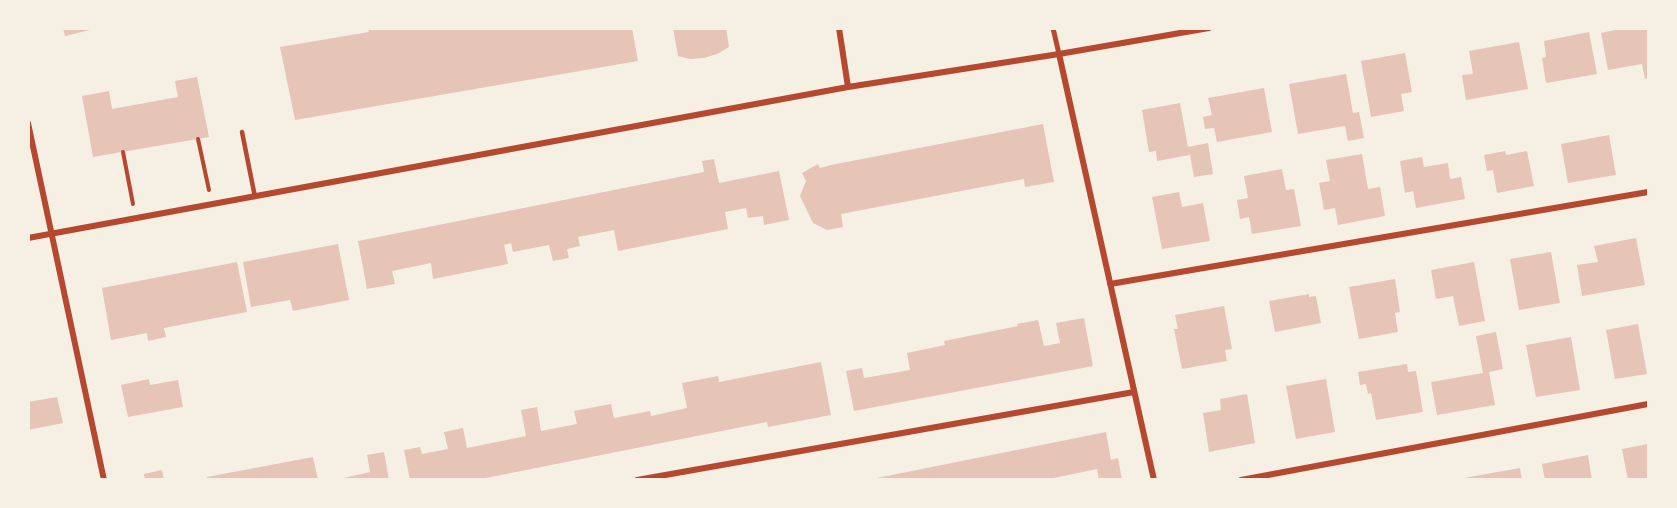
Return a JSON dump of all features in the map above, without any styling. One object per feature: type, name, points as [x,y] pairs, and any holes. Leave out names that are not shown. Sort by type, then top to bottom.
[{"type":"street","points":[[839,28],[848,87]]},
{"type":"street","points":[[1053,28],[1154,480]]},
{"type":"street","points":[[28,238],[848,87],[1206,29]]},
{"type":"street","points":[[28,123],[104,480]]},
{"type":"street","points":[[1110,284],[1648,192]]},
{"type":"street","points":[[637,480],[1134,392]]},
{"type":"street","points":[[1241,480],[1648,404]]},
{"type":"lane","points":[[242,132],[255,197]]},
{"type":"path","points":[[198,139],[212,205]]},
{"type":"path","points":[[123,152],[136,219]]},
{"type":"building","points":[[63,28],[94,28],[94,29],[65,36]]},
{"type":"building","points":[[368,28],[632,28],[638,61],[295,120],[280,47],[369,32]]},
{"type":"building","points":[[673,28],[726,28],[729,47],[704,58],[690,59],[678,56]]},
{"type":"building","points":[[1625,28],[1648,28],[1648,78],[1645,79],[1642,64],[1608,70],[1601,33]]},
{"type":"building","points":[[1589,32],[1597,74],[1546,83],[1542,58],[1546,57],[1544,41]]},
{"type":"building","points":[[1519,42],[1528,89],[1466,100],[1462,75],[1473,74],[1469,51]]},
{"type":"building","points":[[1405,53],[1412,92],[1401,94],[1404,111],[1371,117],[1361,61]]},
{"type":"building","points":[[1346,74],[1353,113],[1359,112],[1364,138],[1348,141],[1345,126],[1298,134],[1289,84]]},
{"type":"building","points":[[197,77],[209,137],[93,157],[82,96],[109,91],[112,109],[178,97],[175,81]]},
{"type":"building","points":[[1264,88],[1272,132],[1217,142],[1214,128],[1205,129],[1203,117],[1212,115],[1208,98]]},
{"type":"building","points":[[1180,103],[1188,147],[1208,143],[1213,174],[1194,177],[1190,155],[1157,161],[1156,151],[1149,152],[1142,110]]},
{"type":"building","points":[[1043,124],[1054,182],[1025,187],[1024,179],[841,214],[843,227],[827,230],[813,223],[800,196],[806,181],[802,173],[818,164],[820,168]]},
{"type":"building","points":[[1609,135],[1616,175],[1568,183],[1561,144]]},
{"type":"building","points":[[1505,151],[1506,155],[1527,151],[1534,186],[1497,193],[1493,170],[1487,171],[1484,155]]},
{"type":"building","points":[[1362,154],[1368,189],[1380,187],[1385,216],[1338,225],[1335,208],[1324,210],[1319,183],[1330,181],[1326,160]]},
{"type":"building","points":[[1422,157],[1424,167],[1448,163],[1450,179],[1461,177],[1465,199],[1416,208],[1413,191],[1405,193],[1400,161]]},
{"type":"building","points":[[714,159],[719,183],[779,171],[789,220],[764,225],[763,216],[748,218],[746,208],[725,212],[728,229],[618,251],[614,230],[578,237],[580,246],[567,249],[569,258],[553,261],[549,245],[513,252],[511,243],[504,245],[508,264],[433,279],[431,263],[392,271],[395,284],[367,289],[358,241],[704,172],[702,161]]},
{"type":"building","points":[[1282,169],[1286,190],[1294,189],[1301,226],[1252,234],[1249,217],[1240,219],[1237,200],[1248,198],[1244,176]]},
{"type":"building","points":[[1179,192],[1182,207],[1203,203],[1210,241],[1162,249],[1152,197]]},
{"type":"building","points":[[1636,238],[1645,285],[1582,296],[1577,265],[1598,262],[1594,246]]},
{"type":"building","points":[[338,244],[349,300],[293,311],[290,300],[251,307],[243,262]]},
{"type":"building","points":[[1551,252],[1560,303],[1519,310],[1510,259]]},
{"type":"building","points":[[237,262],[247,312],[164,328],[166,337],[148,341],[147,333],[111,340],[102,288]]},
{"type":"building","points":[[1474,262],[1485,321],[1459,326],[1453,296],[1436,299],[1431,270]]},
{"type":"building","points":[[1395,279],[1400,312],[1395,313],[1398,332],[1359,339],[1349,287]]},
{"type":"building","points":[[1309,294],[1309,297],[1316,296],[1321,323],[1275,332],[1269,301]]},
{"type":"building","points":[[1224,306],[1232,349],[1225,350],[1227,361],[1182,369],[1174,329],[1178,329],[1175,315]]},
{"type":"building","points":[[1084,318],[1093,366],[854,411],[846,371],[862,368],[864,378],[910,370],[907,353],[945,345],[944,341],[1038,320],[1044,346],[1060,343],[1056,323]]},
{"type":"building","points":[[1638,324],[1647,374],[1615,379],[1606,330]]},
{"type":"building","points":[[1496,332],[1503,369],[1489,372],[1495,405],[1437,415],[1431,382],[1483,373],[1476,336]]},
{"type":"building","points":[[1571,337],[1580,390],[1536,397],[1526,345]]},
{"type":"building","points":[[821,362],[831,415],[768,427],[767,422],[476,480],[410,480],[404,450],[420,447],[422,454],[448,449],[444,432],[463,428],[467,448],[526,436],[521,410],[537,407],[541,431],[577,424],[574,411],[611,404],[614,418],[650,411],[651,416],[687,408],[682,383],[718,376],[719,382]]},
{"type":"building","points":[[1407,364],[1408,372],[1416,371],[1423,412],[1376,420],[1371,393],[1368,394],[1366,384],[1360,385],[1358,372]]},
{"type":"building","points":[[149,379],[150,385],[178,380],[183,407],[128,417],[121,385]]},
{"type":"building","points":[[1326,379],[1335,432],[1296,439],[1286,386]]},
{"type":"building","points":[[1247,394],[1255,443],[1209,452],[1203,413],[1221,410],[1220,399]]},
{"type":"building","points":[[57,397],[63,423],[28,430],[28,402]]},
{"type":"building","points":[[1106,432],[1111,460],[1118,458],[1122,480],[1099,480],[1097,469],[1054,478],[1054,480],[1014,480],[1013,478],[1005,480],[867,480]]},
{"type":"building","points":[[1648,444],[1648,478],[1628,480],[1622,449]]},
{"type":"building","points":[[384,452],[389,480],[335,480],[370,472],[367,455]]},
{"type":"building","points":[[1588,455],[1592,480],[1545,480],[1542,464]]},
{"type":"building","points":[[313,457],[318,480],[208,480],[207,477]]},
{"type":"building","points":[[1520,468],[1522,480],[1464,480],[1464,478]]},
{"type":"building","points":[[162,470],[164,480],[145,480],[144,474]]}]
